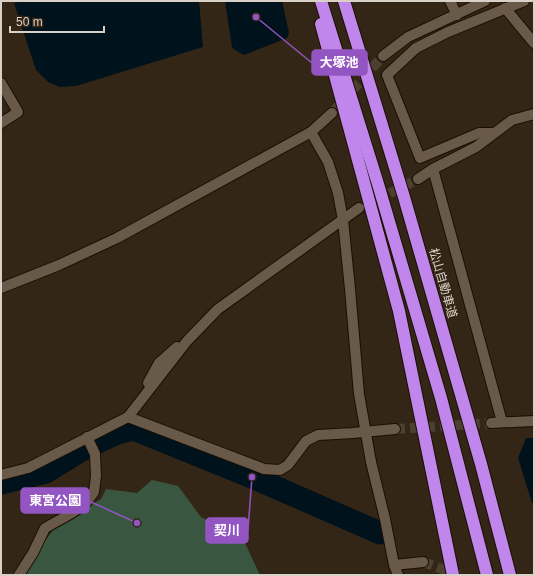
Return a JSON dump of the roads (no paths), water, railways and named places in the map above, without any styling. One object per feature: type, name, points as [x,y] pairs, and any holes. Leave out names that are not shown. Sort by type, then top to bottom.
[{"type":"highway","points":[[316,1],[325,40],[400,312],[453,575]]},
{"type":"highway","points":[[321,1],[378,184],[441,398],[487,575]]},
{"type":"highway","name":"松山自動車道","points":[[344,1],[404,197],[481,464],[510,575]]},
{"type":"highway","points":[[481,464],[516,575]]},
{"type":"street","points":[[450,1],[457,15]]},
{"type":"street","points":[[383,56],[408,37],[485,1]]},
{"type":"street","points":[[493,133],[478,133],[420,158],[387,75],[416,48],[524,1]]},
{"type":"street","points":[[505,8],[534,43]]},
{"type":"street","points":[[1,83],[18,112],[1,123]]},
{"type":"street","points":[[1,288],[59,265],[117,238],[311,132],[332,112]]},
{"type":"street","points":[[418,179],[433,169],[476,147],[512,120],[534,114]]},
{"type":"street","points":[[311,132],[328,162],[338,192],[343,220],[359,394],[371,462],[385,519],[394,565],[398,575]]},
{"type":"street","points":[[433,169],[502,422]]},
{"type":"street","points":[[1,475],[28,468],[128,417],[187,341],[218,309],[360,208]]},
{"type":"street","points":[[128,417],[264,469],[280,470],[288,465],[306,441],[318,435],[366,432],[395,428]]},
{"type":"street","points":[[491,423],[534,421]]},
{"type":"street","points":[[19,575],[32,554],[44,528],[72,513],[84,504],[94,492],[96,476],[95,454],[87,437]]},
{"type":"street","points":[[394,565],[423,562]]},
{"type":"water","points":[[26,1],[199,1],[203,47],[76,86],[60,87],[48,82],[36,70],[14,3]]},
{"type":"water","points":[[225,1],[282,1],[289,33],[287,38],[244,55],[235,50],[232,47]]},
{"type":"water","points":[[526,438],[534,438],[534,503],[532,503],[518,458]]},
{"type":"waterway","points":[[1,483],[46,472],[85,448],[117,433],[134,429],[252,477],[380,533]]},
{"type":"tunnel","points":[[332,113],[383,56]]},
{"type":"tunnel","points":[[363,207],[418,179]]},
{"type":"tunnel","points":[[395,429],[491,423]]},
{"type":"tunnel","points":[[423,562],[459,575]]},
{"type":"place","name":"大塚池","points":[[256,17]]},
{"type":"place","name":"契川","points":[[252,477]]},
{"type":"place","name":"東宮公園","points":[[137,523]]}]
